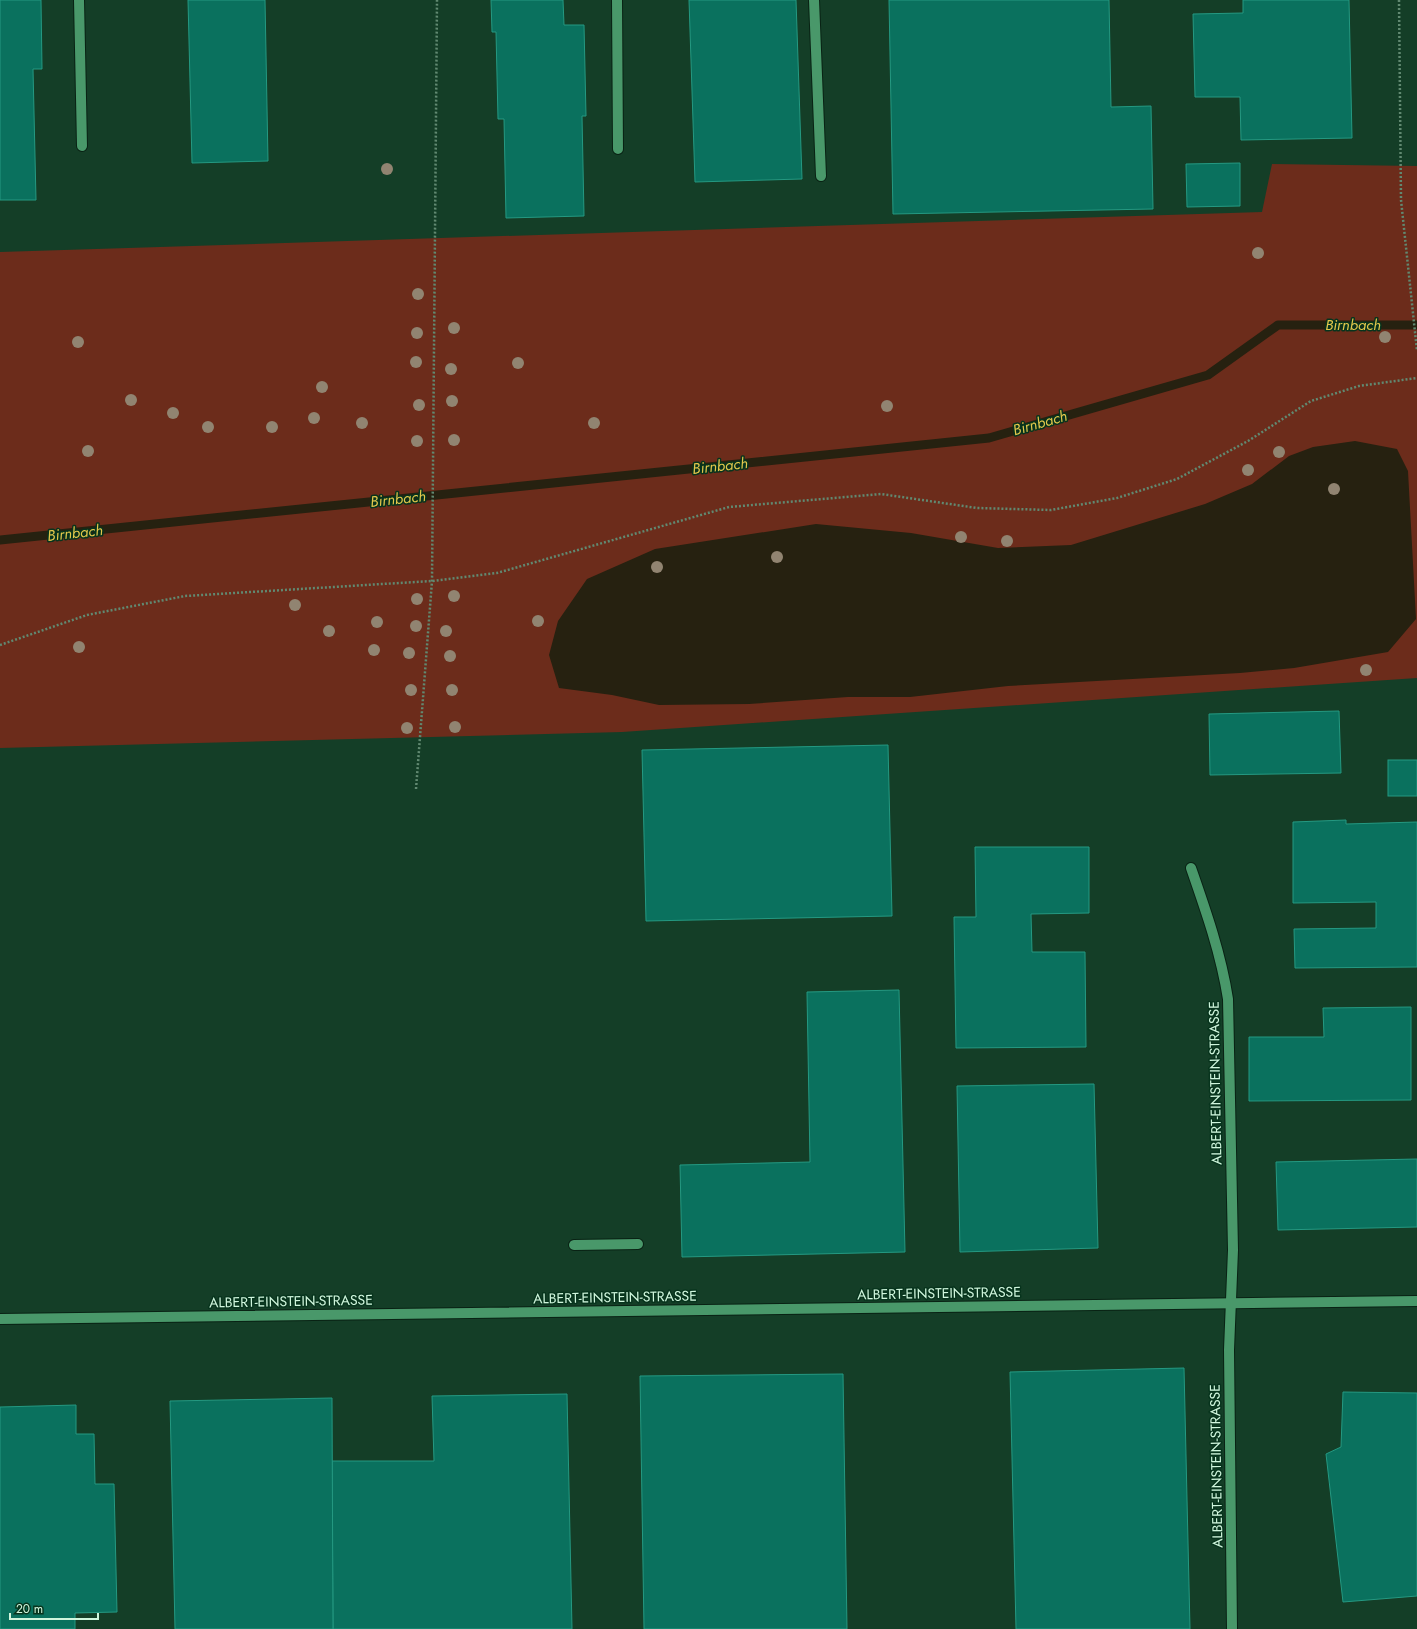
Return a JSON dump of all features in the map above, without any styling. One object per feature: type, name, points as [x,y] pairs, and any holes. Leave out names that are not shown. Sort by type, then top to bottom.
[{"type":"street","points":[[79,0],[82,146]]},
{"type":"street","points":[[617,0],[618,149]]},
{"type":"street","points":[[814,0],[821,176]]},
{"type":"street","name":"ALBERT-EINSTEIN-STRASSE","points":[[1191,868],[1221,964],[1228,999],[1233,1250],[1229,1350],[1232,1629]]},
{"type":"street","points":[[574,1245],[638,1244]]},
{"type":"street","name":"ALBERT-EINSTEIN-STRASSE","points":[[0,1319],[1417,1301]]},
{"type":"path","points":[[416,788],[432,581],[437,0]]},
{"type":"path","points":[[1399,0],[1401,200],[1417,351]]},
{"type":"path","points":[[0,645],[87,615],[185,596],[432,581],[497,573],[729,507],[881,494],[977,508],[1051,510],[1117,498],[1177,478],[1248,441],[1311,401],[1359,386],[1417,378]]},
{"type":"shaded area","points":[[1272,164],[1417,166],[1417,678],[622,732],[0,748],[0,252],[1262,212]]},
{"type":"shaded area","points":[[1355,441],[1397,449],[1408,471],[1416,619],[1388,652],[1294,668],[1240,673],[1008,686],[910,697],[848,697],[749,704],[659,705],[612,695],[559,688],[549,655],[558,621],[587,579],[655,549],[816,524],[911,533],[998,548],[1071,545],[1205,504],[1252,484],[1289,456],[1313,447]]},
{"type":"building","points":[[0,0],[41,0],[42,69],[33,69],[36,200],[0,200]]},
{"type":"building","points":[[188,0],[265,0],[268,161],[192,163]]},
{"type":"building","points":[[491,0],[563,0],[564,25],[584,25],[586,116],[582,116],[584,216],[506,218],[504,119],[498,119],[496,32],[492,32]]},
{"type":"building","points":[[689,0],[796,0],[802,179],[695,182]]},
{"type":"building","points":[[889,0],[1109,0],[1111,107],[1151,106],[1153,209],[893,214]]},
{"type":"building","points":[[1243,0],[1349,0],[1352,138],[1241,140],[1240,97],[1195,97],[1193,14],[1243,13]]},
{"type":"building","points":[[1240,163],[1240,206],[1187,207],[1186,164]]},
{"type":"building","points":[[1339,711],[1341,773],[1210,775],[1209,714]]},
{"type":"building","points":[[888,745],[892,916],[646,921],[642,750]]},
{"type":"building","points":[[1388,760],[1417,760],[1417,796],[1388,796]]},
{"type":"building","points":[[1346,820],[1346,824],[1417,822],[1417,967],[1295,968],[1294,929],[1376,928],[1376,902],[1293,903],[1293,822]]},
{"type":"building","points":[[975,847],[1089,847],[1089,913],[1031,914],[1032,952],[1085,952],[1086,1047],[956,1048],[954,917],[976,917]]},
{"type":"building","points":[[899,990],[905,1252],[682,1257],[680,1165],[810,1162],[807,992]]},
{"type":"building","points":[[1411,1007],[1411,1100],[1249,1101],[1249,1037],[1324,1037],[1323,1008]]},
{"type":"building","points":[[1094,1084],[1098,1248],[960,1252],[957,1086]]},
{"type":"building","points":[[1417,1159],[1417,1227],[1278,1230],[1276,1162]]},
{"type":"building","points":[[1184,1368],[1190,1629],[1016,1629],[1010,1372]]},
{"type":"building","points":[[843,1374],[847,1629],[644,1629],[640,1376]]},
{"type":"building","points":[[1343,1392],[1417,1393],[1417,1596],[1343,1602],[1326,1454],[1341,1447]]},
{"type":"building","points":[[567,1394],[572,1629],[333,1629],[332,1461],[434,1461],[432,1396]]},
{"type":"building","points":[[332,1398],[333,1629],[175,1629],[170,1401]]},
{"type":"building","points":[[76,1405],[76,1434],[94,1434],[95,1484],[114,1484],[117,1612],[75,1613],[75,1629],[0,1629],[0,1407]]},
{"type":"waterway","name":"Birnbach","points":[[0,540],[989,438],[1208,375],[1278,325],[1417,325]]}]
